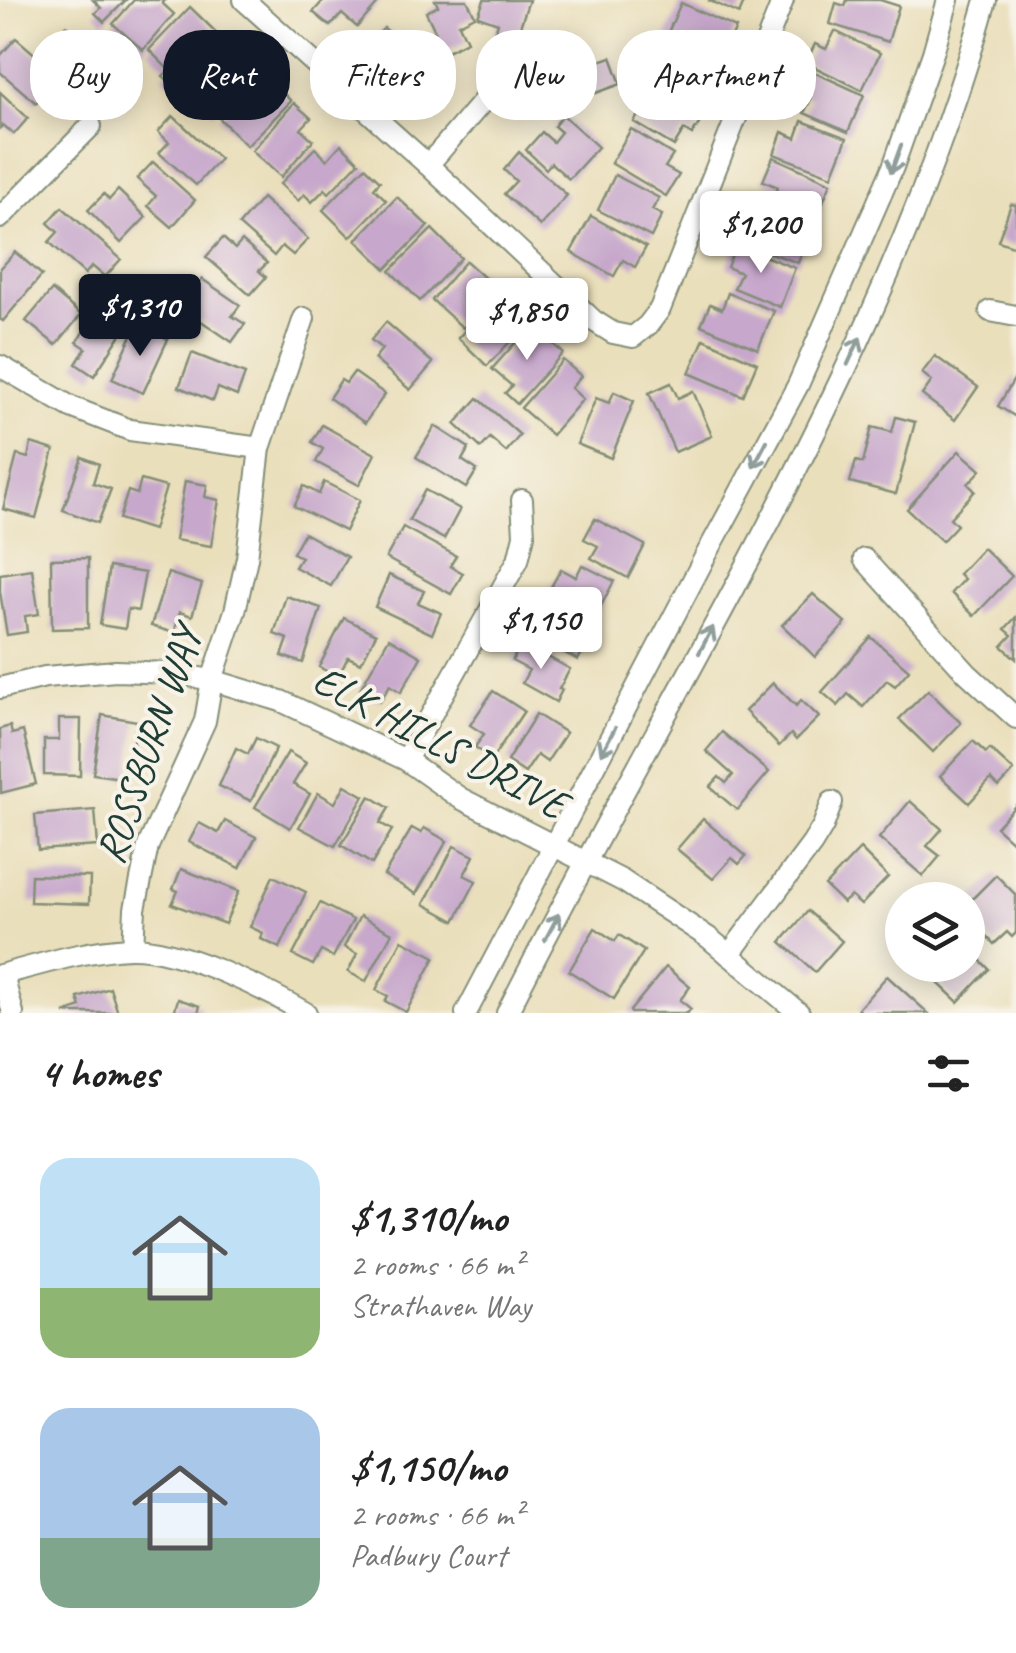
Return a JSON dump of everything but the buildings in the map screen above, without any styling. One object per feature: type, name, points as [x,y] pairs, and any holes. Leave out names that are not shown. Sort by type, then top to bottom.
[{"type":"street","points":[[244,0],[594,321],[612,333],[633,336],[660,309],[782,0]]},
{"type":"street","points":[[466,1013],[798,384],[893,168],[948,0]]},
{"type":"street","points":[[506,1013],[769,522],[840,380],[892,268],[934,159],[986,0]]},
{"type":"street","points":[[428,165],[476,109]]},
{"type":"street","points":[[0,218],[91,126]]},
{"type":"street","points":[[990,311],[1016,316]]},
{"type":"street","name":"ROSSBURN WAY","points":[[133,948],[135,908],[148,846],[204,721],[247,558],[260,448],[304,318]]},
{"type":"street","points":[[0,366],[71,408],[130,430],[260,448]]},
{"type":"street","points":[[406,760],[518,560],[524,535],[522,500]]},
{"type":"street","points":[[864,560],[967,673],[1016,718]]},
{"type":"street","name":"ELK HILLS DRIVE","points":[[0,688],[45,677],[116,671],[212,680],[281,700],[406,760],[460,798],[588,861],[667,909],[730,955],[798,1013]]},
{"type":"street","points":[[730,955],[812,844],[832,802]]},
{"type":"street","points":[[13,1013],[1,975],[68,957],[133,948],[213,968],[306,1013]]}]
